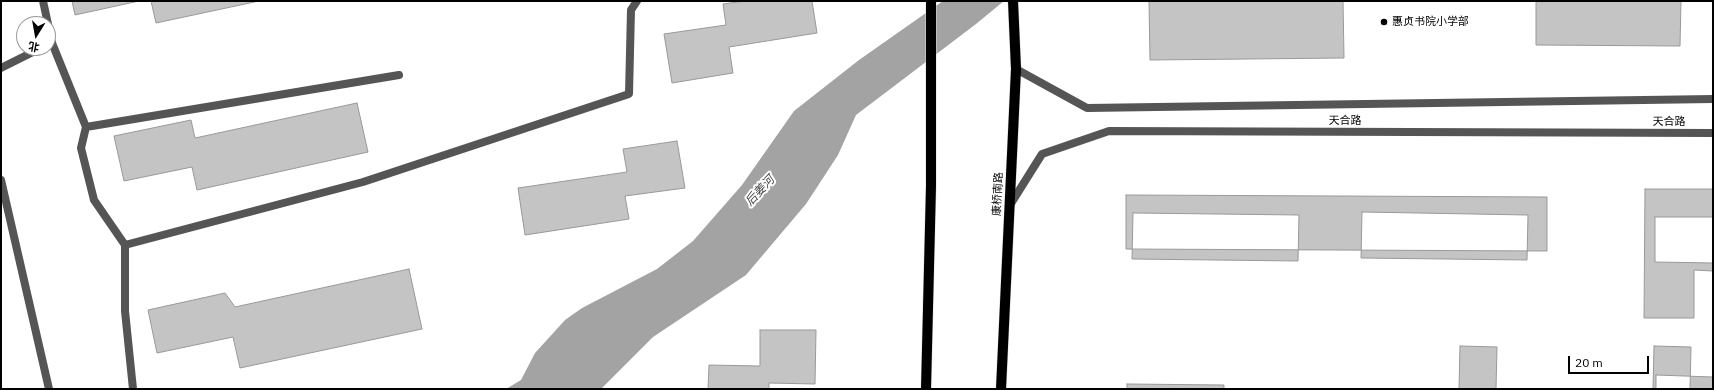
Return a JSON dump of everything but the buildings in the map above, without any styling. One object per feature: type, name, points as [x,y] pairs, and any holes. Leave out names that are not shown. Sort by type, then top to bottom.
[{"type":"main road","points":[[926,389],[931,134],[931,1]]},
{"type":"main road","name":"康桥南路","points":[[1001,389],[1016,68],[1013,1]]},
{"type":"street","points":[[43,1],[46,16]]},
{"type":"street","points":[[126,245],[363,182],[629,94],[631,10],[637,1]]},
{"type":"street","points":[[1,68],[25,56]]},
{"type":"street","points":[[55,56],[86,127],[80,148],[94,200],[126,245],[125,311],[134,389]]},
{"type":"street","name":"天合路","points":[[1016,68],[1087,108],[1713,99]]},
{"type":"street","points":[[86,127],[399,75]]},
{"type":"street","name":"天合路","points":[[1010,205],[1042,154],[1109,131],[1713,133]]},
{"type":"street","points":[[1,180],[49,389]]},
{"type":"water","name":"后姜河","points":[[943,1],[1004,1],[856,115],[838,155],[806,204],[746,275],[653,337],[601,389],[506,389],[521,380],[535,353],[565,320],[582,308],[657,269],[693,241],[742,185],[794,111],[859,60]]},
{"type":"place","name":"惠贞书院小学部","points":[[1384,22]]}]
